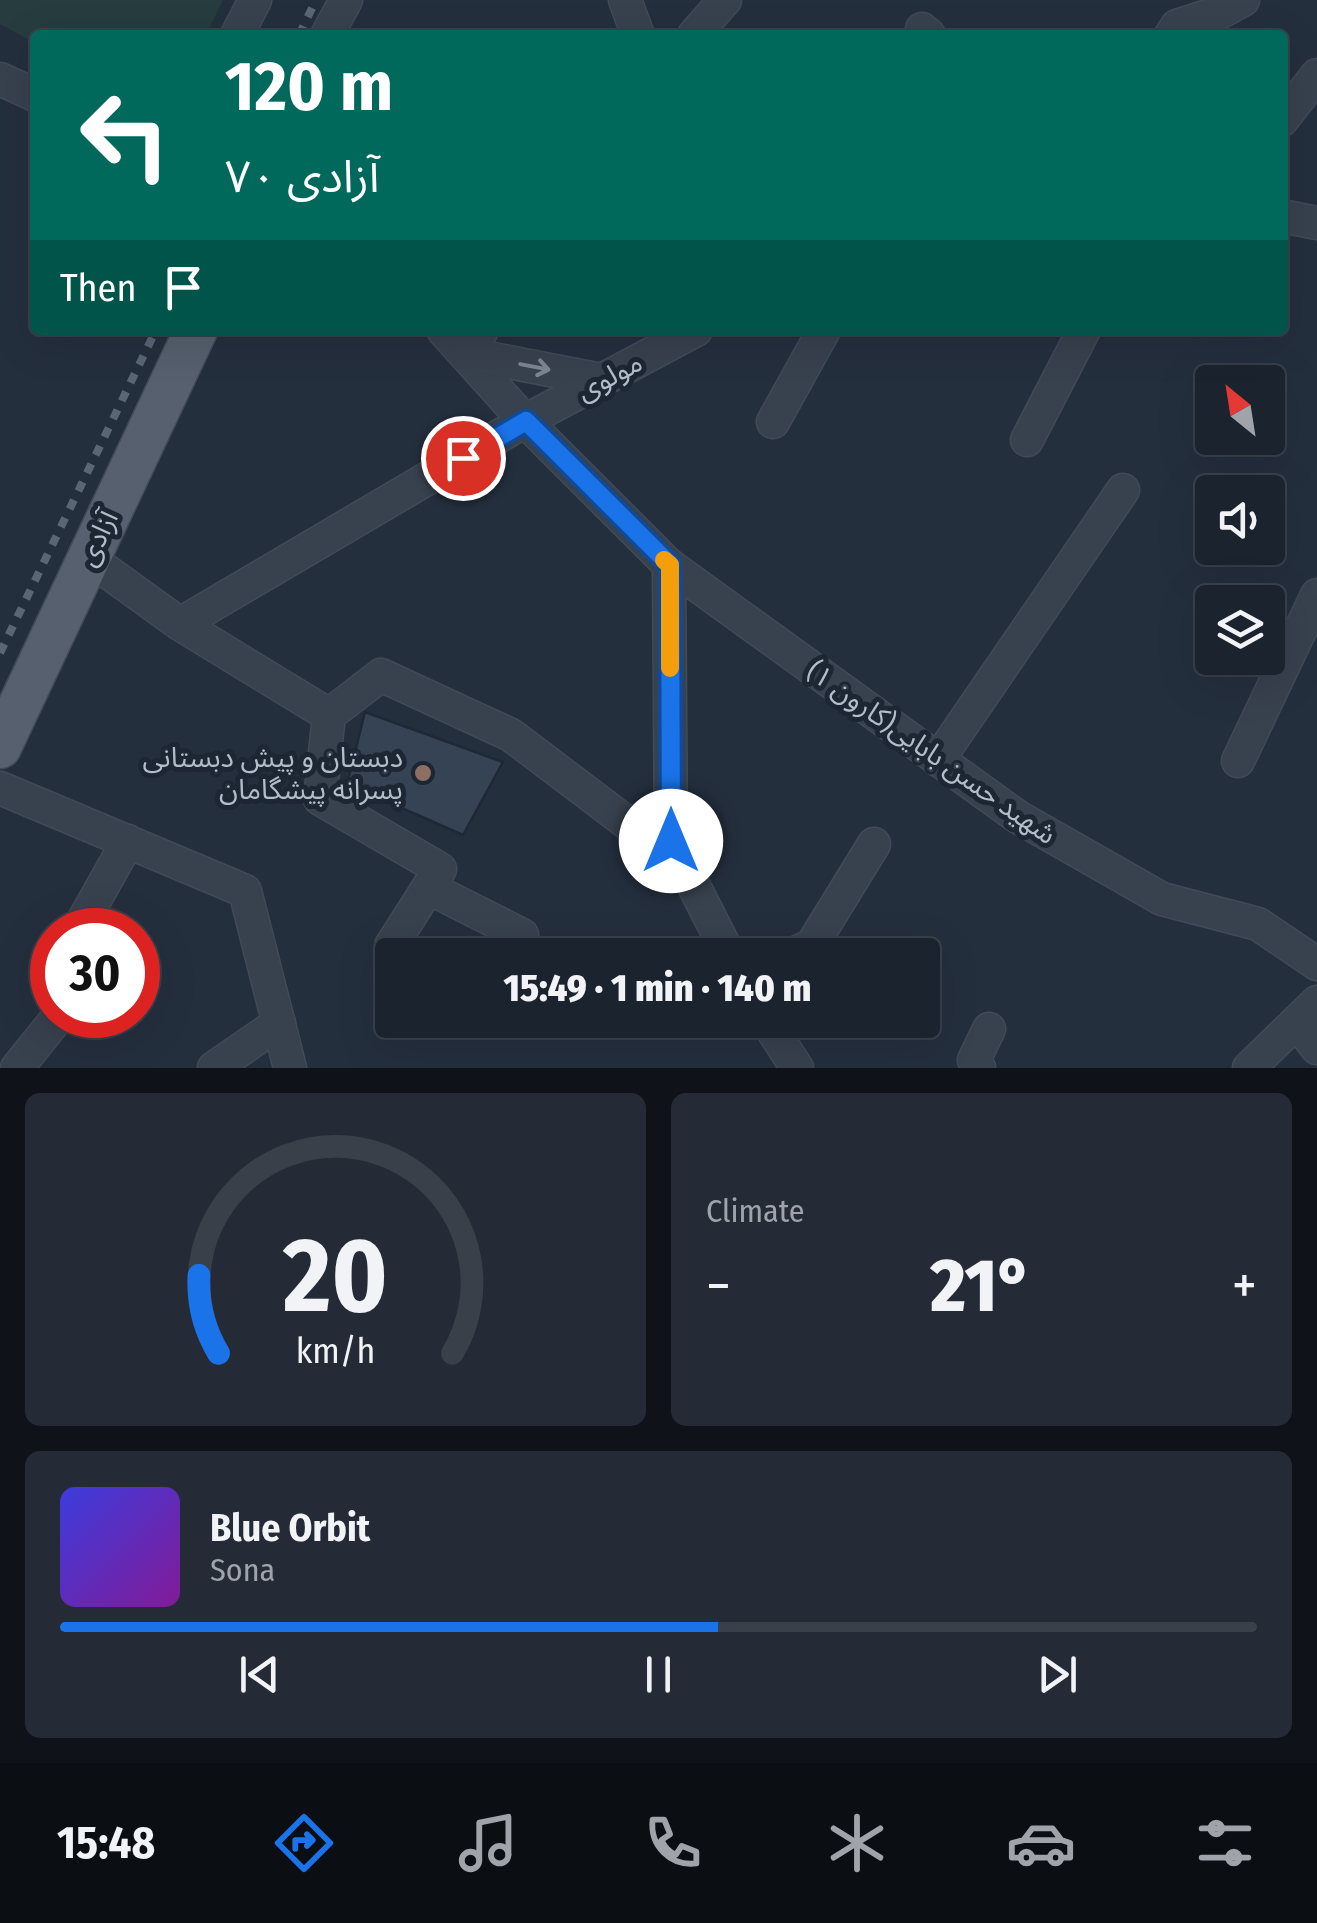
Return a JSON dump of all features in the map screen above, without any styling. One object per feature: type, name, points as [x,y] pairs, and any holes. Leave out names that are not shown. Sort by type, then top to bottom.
[{"type":"main road","name":"آزادی","points":[[0,746],[194,335]]},
{"type":"street","points":[[239,30],[255,0]]},
{"type":"street","points":[[330,30],[346,0]]},
{"type":"street","points":[[355,30],[370,0]]},
{"type":"street","points":[[625,0],[636,30]]},
{"type":"street","points":[[698,30],[725,0]]},
{"type":"street","points":[[1175,30],[1243,0]]},
{"type":"street","points":[[1288,110],[1316,61]]},
{"type":"street","name":"مولوی","points":[[180,624],[526,421],[687,335]]},
{"type":"street","points":[[773,422],[821,335]]},
{"type":"street","points":[[1026,440],[1081,335]]},
{"type":"street","points":[[475,342],[602,380]]},
{"type":"street","points":[[475,342],[526,421]]},
{"type":"street","name":"شهید حسن بابایی(کارون ۱)","points":[[526,421],[670,565],[1018,817],[1162,899],[1258,924],[1317,964]]},
{"type":"street","points":[[938,760],[1123,490]]},
{"type":"street","points":[[86,558],[180,624],[329,715]]},
{"type":"street","points":[[670,565],[671,841],[720,938]]},
{"type":"street","points":[[1238,761],[1305,656],[1317,595]]},
{"type":"street","points":[[396,938],[440,870],[320,799],[329,715],[380,675],[511,734],[684,866]]},
{"type":"street","points":[[0,788],[245,891],[290,1068]]},
{"type":"street","points":[[90,908],[128,842]]},
{"type":"street","points":[[816,938],[874,844]]},
{"type":"street","points":[[429,888],[522,935]]},
{"type":"street","points":[[1249,1068],[1307,1012],[1317,1048]]},
{"type":"street","points":[[214,1068],[278,1023]]},
{"type":"street","points":[[979,1068],[974,1060],[989,1029]]},
{"type":"street","points":[[17,1068],[41,1038]]},
{"type":"street","points":[[778,1038],[797,1068]]},
{"type":"green space","points":[[0,0],[223,0],[208,30],[30,30],[30,40],[0,24]]},
{"type":"building","name":"دبستان و پیش دبستانی پسرانه پیشگامان","points":[[365,712],[503,762],[463,835],[347,784]]},
{"type":"railway","points":[[301,30],[316,0]]},
{"type":"railway","points":[[0,653],[154,335]]},
{"type":"slow traffic","points":[[664,560],[670,565],[670,668]]},
{"type":"place","name":"دبستان و پیش دبستانی پسرانه پیشگامان","points":[[423,773]]},
{"type":"route","points":[[463,458],[526,421],[670,565],[671,841]]}]
